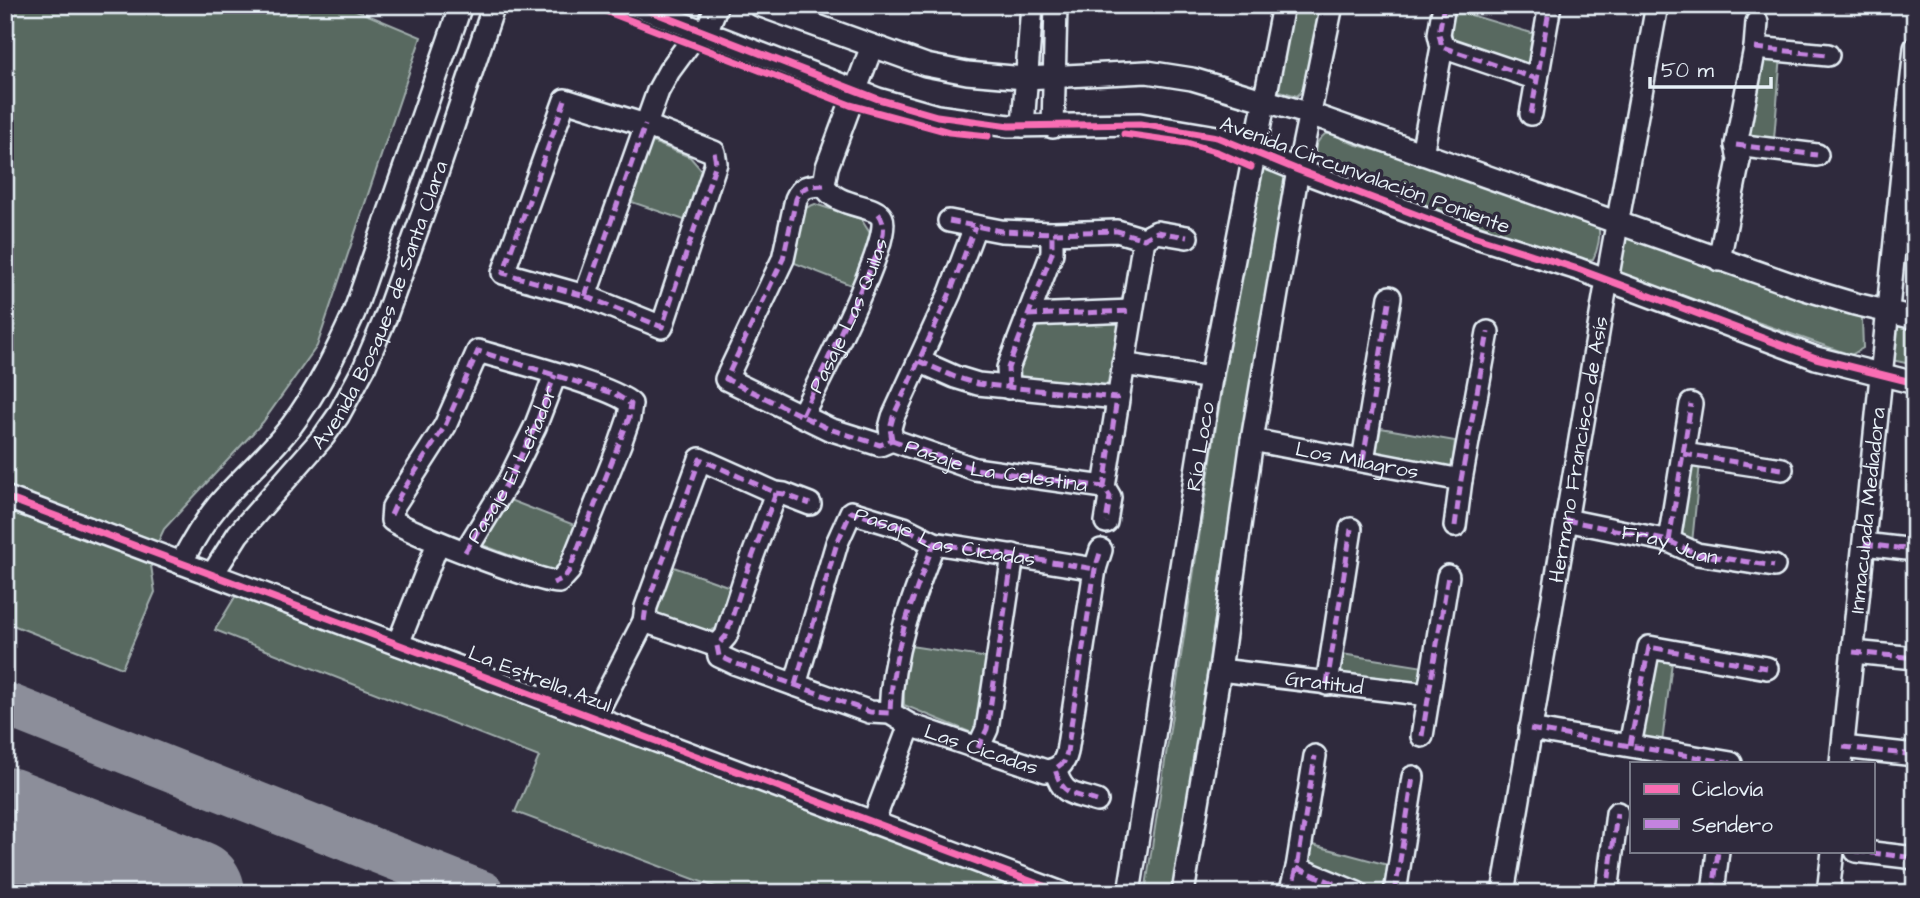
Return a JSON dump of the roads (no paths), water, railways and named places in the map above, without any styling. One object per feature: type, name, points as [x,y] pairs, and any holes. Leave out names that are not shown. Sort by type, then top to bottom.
[{"type":"street","name":"Avenida Bosques de Santa Clara","points":[[181,563],[200,530],[219,505],[291,426],[318,386],[337,351],[354,313],[461,5]]},
{"type":"street","name":"Avenida Bosques de Santa Clara","points":[[212,575],[238,534],[324,436],[364,368],[430,194],[494,5]]},
{"type":"street","name":"Avenida Circunvalación Poniente","points":[[635,5],[856,91],[937,116],[982,124],[1023,126],[1115,123],[1159,126],[1217,137],[1474,236],[1607,280],[1816,358],[1915,383]]},
{"type":"street","points":[[585,296],[658,91],[694,37],[706,32],[717,5]]},
{"type":"street","name":"Avenida Circunvalación Poniente","points":[[759,5],[926,65],[967,73],[1025,78],[1147,72],[1192,79],[1310,114],[1719,260],[1855,304],[1915,318]]},
{"type":"street","points":[[1023,126],[1032,5]]},
{"type":"street","points":[[1054,127],[1056,5]]},
{"type":"street","name":"Río Loco","points":[[1129,893],[1211,378],[1283,5]]},
{"type":"street","points":[[1183,893],[1220,670],[1252,440],[1298,170],[1332,5]]},
{"type":"street","points":[[1422,154],[1443,47],[1439,34],[1444,5]]},
{"type":"street","points":[[1531,114],[1550,5]]},
{"type":"street","name":"Hermano Francisco de Asís","points":[[1503,893],[1607,280],[1657,5]]},
{"type":"street","points":[[1719,260],[1739,160],[1736,145],[1758,22]]},
{"type":"street","points":[[824,185],[827,167],[872,46]]},
{"type":"street","points":[[1443,47],[1537,79]]},
{"type":"street","points":[[1755,48],[1828,55]]},
{"type":"street","name":"Inmaculada Mediadora","points":[[1842,755],[1915,48]]},
{"type":"street","points":[[565,100],[645,125],[714,152],[716,163],[662,327],[585,296],[503,273],[565,100]]},
{"type":"street","points":[[1736,145],[1817,155]]},
{"type":"street","name":"Pasaje Las Quilas","points":[[802,415],[880,248],[884,231],[883,220],[878,214],[836,199],[824,185],[805,187],[799,191],[783,259],[726,379],[802,415],[841,433],[880,445],[892,440]]},
{"type":"street","points":[[949,221],[1001,231],[1117,231],[1144,239],[1157,232],[1187,237]]},
{"type":"street","points":[[892,440],[891,423],[950,293],[975,226]]},
{"type":"street","points":[[1009,388],[1007,368],[1052,253],[1052,233]]},
{"type":"street","name":"Pasaje La Celestina","points":[[1105,522],[1110,497],[1104,487],[1144,239]]},
{"type":"street","points":[[1363,460],[1390,297]]},
{"type":"street","points":[[1028,315],[1132,311]]},
{"type":"street","points":[[1455,526],[1488,332]]},
{"type":"street","points":[[478,351],[555,375],[615,394],[628,401],[631,409],[620,444],[564,578],[553,583],[438,543],[392,520],[391,515],[400,495],[445,426],[478,351]]},
{"type":"street","points":[[919,361],[978,384],[1117,398]]},
{"type":"street","points":[[1123,363],[1211,378]]},
{"type":"street","name":"Pasaje El Leñador","points":[[465,552],[509,480],[535,427],[555,375]]},
{"type":"street","points":[[1669,541],[1691,404]]},
{"type":"street","name":"Pasaje La Celestina","points":[[892,440],[975,468],[1104,487]]},
{"type":"street","name":"Los Milagros","points":[[1252,440],[1461,480]]},
{"type":"street","points":[[1684,454],[1782,469]]},
{"type":"street","points":[[594,718],[644,621],[646,607],[700,459],[776,493],[810,504]]},
{"type":"street","points":[[717,646],[726,636],[776,493]]},
{"type":"street","name":"La Estrella Azul","points":[[5,497],[1062,893]]},
{"type":"street","name":"Pasaje Las Cicadas","points":[[795,685],[837,543],[851,512],[904,528],[934,543],[1013,555],[1098,559],[1067,752],[1064,762],[1055,769]]},
{"type":"street","name":"Fray Juan","points":[[1566,520],[1669,541],[1697,554],[1774,566]]},
{"type":"street","points":[[1327,684],[1351,529]]},
{"type":"street","points":[[398,644],[438,543]]},
{"type":"street","points":[[717,646],[719,656],[768,676],[870,712],[890,713],[893,673],[900,641],[908,611],[934,543]]},
{"type":"street","points":[[1864,544],[1915,550]]},
{"type":"street","points":[[978,748],[987,729],[1013,555]]},
{"type":"street","points":[[1422,736],[1448,576]]},
{"type":"street","points":[[644,621],[717,646]]},
{"type":"street","points":[[1630,745],[1649,647],[1767,668]]},
{"type":"street","points":[[1853,652],[1915,658]]},
{"type":"street","name":"Gratitud","points":[[1220,670],[1428,695]]},
{"type":"street","name":"Las Cicadas","points":[[890,713],[910,724],[978,748],[1046,771],[1055,769]]},
{"type":"street","name":"Las Cicadas","points":[[873,823],[910,724]]},
{"type":"street","points":[[1530,729],[1725,762]]},
{"type":"street","points":[[1290,893],[1297,868],[1315,755]]},
{"type":"street","points":[[1842,755],[1915,755]]},
{"type":"street","points":[[1055,769],[1062,787],[1067,792],[1097,801]]},
{"type":"street","points":[[1395,893],[1413,777]]},
{"type":"street","points":[[1606,893],[1617,813]]},
{"type":"street","points":[[1713,893],[1718,852]]},
{"type":"street","points":[[1828,893],[1833,852]]},
{"type":"street","points":[[1864,852],[1915,858]]},
{"type":"street","points":[[1297,868],[1357,893]]}]
